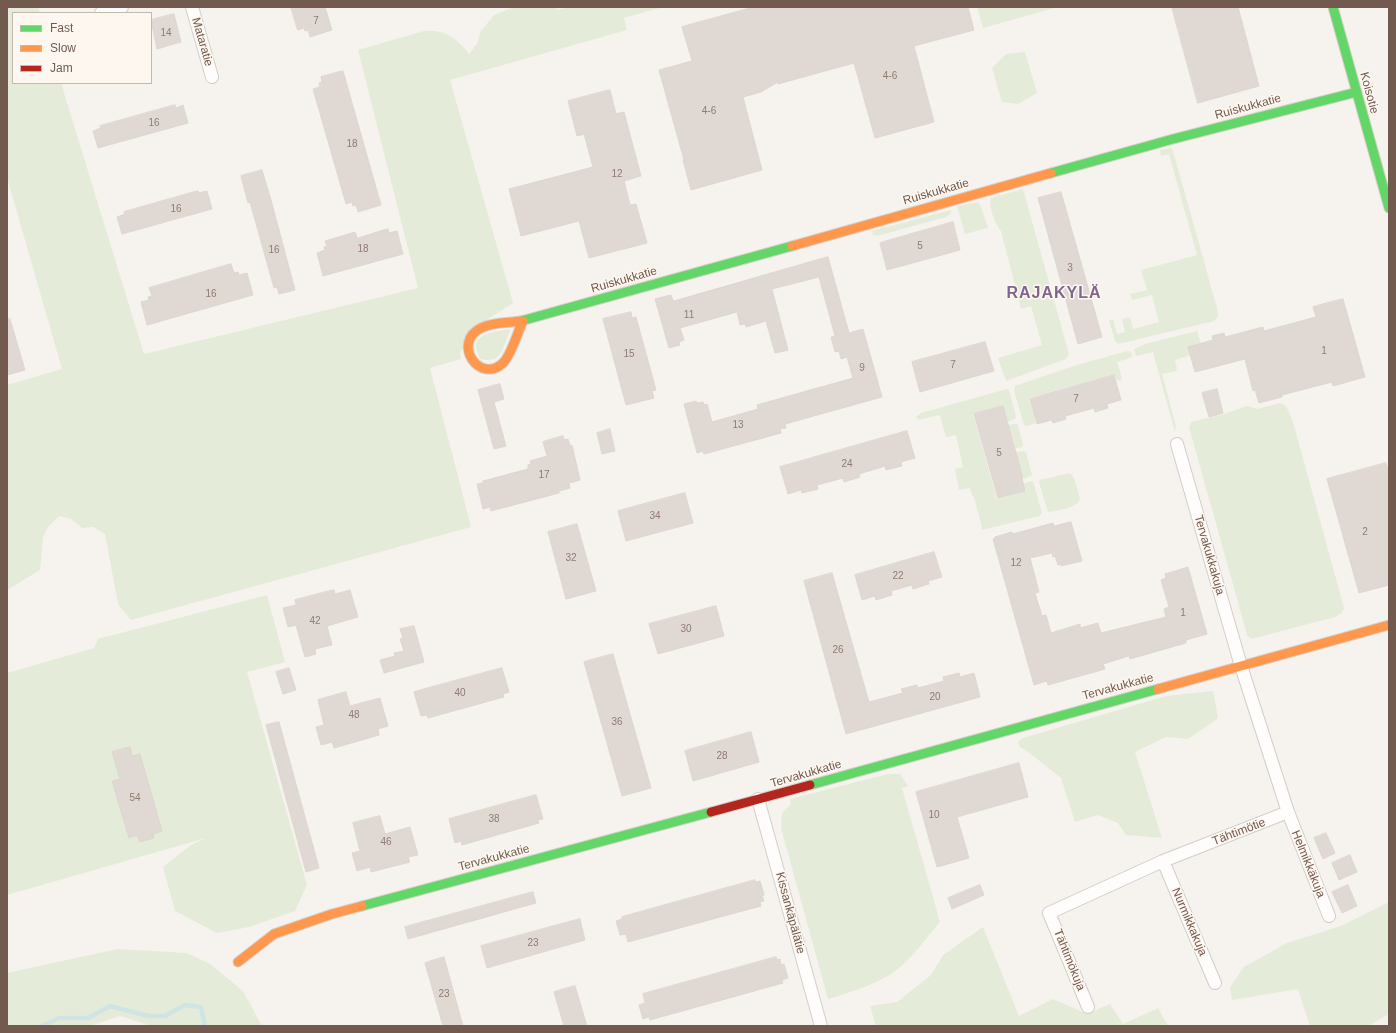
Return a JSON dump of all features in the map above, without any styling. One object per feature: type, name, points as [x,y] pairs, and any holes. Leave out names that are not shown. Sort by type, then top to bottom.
[{"type":"street","points":[[104,12],[122,7]]},
{"type":"street","name":"Mataratie","points":[[192,7],[212,77]]},
{"type":"street","name":"Koisotie","points":[[1333,7],[1389,208]]},
{"type":"street","name":"Ruiskukkatie","points":[[522,321],[506,358],[500,365],[493,368],[484,369],[476,366],[470,358],[468,341],[476,330],[485,326],[522,321],[1173,139],[1356,92]]},
{"type":"street","name":"Tervakukkakuja","points":[[1177,444],[1241,666]]},
{"type":"street","name":"Tervakukkatie","points":[[238,962],[274,934],[332,914],[758,800],[1389,625]]},
{"type":"street","points":[[1241,666],[1288,812]]},
{"type":"street","name":"Kissankäpälätie","points":[[758,800],[821,1026]]},
{"type":"street","name":"Tähtimötie","points":[[1050,913],[1163,861],[1288,812]]},
{"type":"street","name":"Helmikkäkuja","points":[[1288,812],[1329,916]]},
{"type":"street","name":"Nurmikkakuja","points":[[1163,861],[1215,983]]},
{"type":"street","name":"Tähtimökuja","points":[[1050,913],[1088,1007]]},
{"type":"green space","points":[[7,7],[38,7],[40,12],[12,12],[12,84],[61,84],[144,354],[418,288],[358,50],[424,31],[431,31],[444,33],[455,39],[469,54],[477,44],[481,31],[494,15],[514,7],[556,7],[557,10],[569,7],[663,7],[624,18],[627,30],[450,80],[513,303],[488,319],[460,352],[461,359],[430,368],[471,527],[131,620],[118,604],[105,534],[93,527],[82,528],[71,519],[59,516],[48,527],[43,537],[40,570],[7,590],[7,385],[62,369],[7,177]]},
{"type":"green space","points":[[977,7],[1058,7],[983,28]]},
{"type":"green space","points":[[1025,52],[1037,93],[1018,104],[1002,102],[992,68],[1006,54]]},
{"type":"green space","points":[[1171,148],[1218,316],[1214,321],[1118,344],[1115,341],[1109,320],[1113,319],[1117,334],[1125,332],[1122,319],[1130,317],[1133,329],[1159,322],[1152,295],[1132,300],[1130,294],[1147,290],[1141,270],[1197,255],[1169,154],[1161,156],[1160,150]]},
{"type":"green space","points":[[1023,189],[1069,354],[1066,359],[1006,381],[998,358],[1042,345],[1031,306],[1021,309],[1001,231],[996,224],[990,206],[991,198]]},
{"type":"green space","points":[[978,202],[988,228],[965,234],[957,206]]},
{"type":"green space","points":[[951,210],[951,213],[946,217],[877,236],[873,235],[872,231]]},
{"type":"green space","points":[[509,329],[510,331],[500,354],[493,359],[480,359],[476,347],[479,339],[494,332]]},
{"type":"green space","points":[[1197,331],[1201,344],[1191,355],[1175,360],[1176,371],[1162,374],[1176,426],[1175,432],[1153,352],[1136,356],[1134,349],[1145,344]]},
{"type":"green space","points":[[1128,351],[1131,352],[1132,357],[1117,362],[1122,378],[1121,381],[1117,380],[1114,374],[1029,398],[1036,423],[1027,426],[1024,425],[1014,391],[1015,386],[1077,365]]},
{"type":"green space","points":[[1007,389],[1009,390],[1016,416],[1015,419],[1007,422],[1003,405],[973,414],[997,499],[1026,491],[1022,484],[1033,481],[1042,513],[1039,516],[982,530],[974,497],[970,488],[959,490],[955,469],[963,467],[956,435],[946,437],[940,416],[938,415],[919,420],[916,417],[921,413]]},
{"type":"green space","points":[[1280,403],[1287,408],[1293,422],[1344,608],[1342,613],[1335,617],[1251,639],[1247,635],[1189,427],[1191,422],[1224,414],[1247,406],[1257,409]]},
{"type":"green space","points":[[1017,424],[1018,426],[1023,444],[1022,447],[1012,449],[1011,447],[1015,446],[1009,427],[1006,428],[1006,426]]},
{"type":"green space","points":[[1023,451],[1026,452],[1032,475],[1024,479],[1018,459],[1015,460],[1013,453]]},
{"type":"green space","points":[[1070,473],[1074,478],[1080,498],[1071,507],[1048,512],[1039,482],[1040,480]]},
{"type":"green space","points":[[267,595],[285,662],[247,672],[307,885],[295,911],[249,927],[217,933],[175,911],[163,867],[191,845],[206,838],[7,895],[7,673],[94,648],[98,639]]},
{"type":"green space","points":[[1213,691],[1218,718],[1188,739],[1166,737],[1135,752],[1162,838],[1126,835],[1118,823],[1098,815],[1075,822],[1061,778],[1020,747],[1018,742],[1023,738],[1166,696]]},
{"type":"green space","points":[[888,774],[900,774],[908,786],[902,788],[940,922],[911,957],[891,974],[877,982],[828,999],[781,828],[782,813],[791,804],[790,799]]},
{"type":"green space","points":[[1389,902],[1389,1014],[1368,1026],[1310,1026],[1298,989],[1232,1000],[1230,987],[1244,967],[1287,943],[1341,926]]},
{"type":"green space","points":[[983,927],[1019,1016],[1053,999],[1087,1014],[1110,1004],[1123,1024],[1158,1008],[1168,1026],[876,1026],[870,1006],[897,1002],[931,975],[943,955]]},
{"type":"green space","points":[[118,949],[187,953],[210,964],[243,991],[262,1026],[152,1026],[120,1016],[90,1026],[7,1026],[7,973]]},
{"type":"building","points":[[291,7],[325,7],[332,30],[310,37],[308,30],[305,31],[304,28],[298,30]]},
{"type":"building","points":[[754,7],[968,7],[974,30],[914,46],[934,122],[875,138],[854,63],[778,84],[778,82],[761,92],[743,97],[762,170],[691,190],[659,70],[692,61],[682,27]]},
{"type":"building","points":[[1172,7],[1238,7],[1259,86],[1198,103]]},
{"type":"building","points":[[174,14],[181,42],[157,49],[152,20]]},
{"type":"building","points":[[343,71],[381,205],[358,212],[356,205],[353,206],[352,202],[346,204],[313,89],[320,87],[319,83],[322,82],[321,77]]},
{"type":"building","points":[[610,90],[616,114],[624,112],[641,176],[624,181],[630,205],[636,204],[647,243],[589,258],[579,221],[521,236],[509,189],[593,167],[584,134],[577,136],[568,101]]},
{"type":"building","points":[[175,105],[176,108],[183,105],[188,123],[98,148],[93,131],[101,128],[100,126]]},
{"type":"building","points":[[262,170],[295,290],[279,294],[277,287],[274,288],[250,202],[248,203],[241,176]]},
{"type":"building","points":[[198,191],[199,193],[207,191],[212,209],[122,234],[117,217],[125,214],[124,212]]},
{"type":"building","points":[[1061,192],[1102,337],[1078,344],[1038,198]]},
{"type":"building","points":[[953,222],[960,250],[887,270],[880,243]]},
{"type":"building","points":[[388,229],[389,233],[397,231],[403,254],[323,276],[317,253],[325,250],[324,247],[327,246],[325,241],[355,232],[357,238]]},
{"type":"building","points":[[828,257],[849,333],[863,329],[882,397],[785,424],[786,428],[780,429],[781,433],[704,454],[703,451],[697,453],[684,404],[696,401],[697,403],[703,402],[704,405],[707,404],[712,422],[758,409],[757,405],[853,378],[847,357],[841,359],[839,351],[835,352],[831,337],[835,336],[819,277],[772,289],[788,350],[775,353],[766,321],[746,327],[745,324],[740,325],[737,312],[680,328],[684,340],[679,342],[680,345],[669,348],[655,299],[671,295],[673,301]]},
{"type":"building","points":[[231,264],[234,273],[238,272],[239,275],[247,273],[253,295],[147,325],[141,302],[149,300],[148,297],[152,296],[149,288]]},
{"type":"building","points":[[1343,299],[1365,377],[1333,386],[1332,382],[1282,395],[1282,397],[1259,403],[1255,390],[1253,391],[1245,359],[1195,372],[1188,347],[1213,340],[1212,336],[1224,333],[1225,337],[1263,327],[1264,331],[1316,317],[1313,307]]},
{"type":"building","points":[[631,312],[632,318],[636,317],[656,390],[652,391],[654,398],[626,405],[603,319]]},
{"type":"building","points":[[10,319],[25,370],[7,375],[7,320]]},
{"type":"building","points":[[985,342],[994,371],[920,392],[912,362]]},
{"type":"building","points":[[1114,375],[1121,400],[1107,404],[1108,408],[1095,412],[1094,408],[1065,416],[1066,419],[1053,423],[1052,420],[1037,424],[1030,399]]},
{"type":"building","points":[[500,384],[504,399],[494,402],[506,446],[494,449],[478,390]]},
{"type":"building","points":[[1217,389],[1223,413],[1209,417],[1202,393]]},
{"type":"building","points":[[1003,406],[1023,478],[1025,491],[998,498],[974,414]]},
{"type":"building","points":[[610,429],[615,451],[602,454],[597,433]]},
{"type":"building","points":[[907,431],[915,458],[901,462],[902,466],[886,470],[885,466],[859,474],[860,477],[844,482],[843,478],[817,485],[818,489],[802,493],[801,490],[788,494],[780,467]]},
{"type":"building","points":[[563,436],[564,440],[568,439],[570,446],[572,445],[580,480],[569,483],[570,488],[559,491],[559,493],[491,511],[490,507],[483,509],[477,484],[528,469],[528,465],[531,464],[530,461],[547,456],[543,442]]},
{"type":"building","points":[[1386,463],[1389,473],[1389,585],[1359,593],[1327,479]]},
{"type":"building","points":[[685,493],[693,523],[626,541],[618,511]]},
{"type":"building","points":[[1071,522],[1082,561],[1061,566],[1061,564],[1058,565],[1055,556],[1053,557],[1052,553],[1030,558],[1039,592],[1035,593],[1042,616],[1046,615],[1051,633],[1080,624],[1080,628],[1098,623],[1101,633],[1166,617],[1164,609],[1169,607],[1161,580],[1166,578],[1165,574],[1188,567],[1207,634],[1186,640],[1186,643],[1130,659],[1129,656],[1103,664],[1105,669],[1048,685],[1047,681],[1034,685],[993,539],[1012,532],[1013,534],[1053,523],[1054,526]]},
{"type":"building","points":[[577,524],[596,591],[566,599],[548,532]]},
{"type":"building","points":[[934,552],[942,577],[928,581],[929,584],[913,589],[912,585],[891,591],[892,595],[876,600],[875,596],[862,600],[855,575]]},
{"type":"building","points":[[832,573],[869,702],[903,693],[901,689],[917,685],[918,688],[944,681],[943,677],[959,673],[960,677],[974,673],[980,697],[846,734],[804,581]]},
{"type":"building","points":[[334,590],[335,594],[350,590],[358,617],[327,626],[332,645],[315,649],[316,654],[305,657],[296,625],[288,627],[283,608],[296,605],[295,600]]},
{"type":"building","points":[[716,606],[724,636],[658,654],[649,624]]},
{"type":"building","points":[[414,626],[424,662],[384,673],[380,660],[395,656],[394,653],[404,651],[400,639],[403,638],[400,629]]},
{"type":"building","points":[[613,654],[651,788],[622,796],[584,662]]},
{"type":"building","points":[[289,668],[296,690],[283,694],[276,672]]},
{"type":"building","points":[[502,668],[509,692],[503,694],[504,697],[428,718],[427,715],[421,716],[414,692]]},
{"type":"building","points":[[346,692],[350,706],[380,698],[388,726],[378,729],[379,735],[334,748],[332,742],[321,745],[316,727],[324,725],[318,700]]},
{"type":"building","points":[[279,722],[319,868],[306,872],[266,725]]},
{"type":"building","points":[[751,732],[759,762],[693,781],[685,751]]},
{"type":"building","points":[[130,747],[132,756],[140,754],[162,831],[153,834],[154,838],[140,842],[137,835],[129,838],[112,781],[120,779],[112,752]]},
{"type":"building","points":[[1019,763],[1028,797],[957,817],[969,858],[937,867],[916,792]]},
{"type":"building","points":[[536,795],[543,819],[538,820],[539,823],[462,845],[461,841],[455,843],[449,819]]},
{"type":"building","points":[[380,816],[385,834],[410,827],[418,855],[408,857],[410,862],[371,872],[370,867],[357,871],[352,853],[360,851],[353,823]]},
{"type":"building","points":[[1326,833],[1335,853],[1323,859],[1314,838]]},
{"type":"building","points":[[1350,855],[1357,872],[1339,880],[1332,863]]},
{"type":"building","points":[[755,880],[755,882],[760,881],[764,895],[762,896],[764,901],[760,902],[761,906],[628,942],[626,934],[620,935],[616,921],[622,919],[622,917]]},
{"type":"building","points":[[980,885],[984,895],[952,909],[948,898]]},
{"type":"building","points":[[1348,885],[1357,906],[1342,913],[1332,892]]},
{"type":"building","points":[[533,892],[536,903],[408,939],[405,927]]},
{"type":"building","points":[[580,919],[585,940],[487,968],[481,946]]},
{"type":"building","points":[[444,957],[463,1026],[443,1026],[425,963]]},
{"type":"building","points":[[776,957],[777,960],[780,959],[781,965],[784,964],[788,978],[782,980],[783,983],[650,1020],[649,1017],[643,1019],[639,1005],[645,1003],[643,994]]},
{"type":"building","points":[[575,986],[587,1026],[564,1026],[554,992]]},
{"type":"waterway","points":[[42,1026],[59,1018],[88,1018],[110,1006],[148,1016],[165,1016],[185,1005],[201,1007],[205,1026]]},
{"type":"traffic: fast","points":[[1333,7],[1389,208]]},
{"type":"traffic: fast","points":[[1051,173],[1173,139],[1357,92]]},
{"type":"traffic: fast","points":[[521,321],[792,246]]},
{"type":"traffic: fast","points":[[810,785],[1158,689]]},
{"type":"traffic: fast","points":[[362,906],[711,812]]},
{"type":"traffic: slow","points":[[792,246],[1051,173]]},
{"type":"traffic: slow","points":[[521,321],[485,326],[472,335],[469,343],[469,351],[472,359],[478,366],[486,369],[494,368],[503,363],[512,349],[523,321]]},
{"type":"traffic: slow","points":[[1158,689],[1389,625]]},
{"type":"traffic: slow","points":[[238,962],[274,934],[332,914],[362,906]]},
{"type":"traffic: jam","points":[[711,812],[810,785]]},
{"type":"district","name":"RAJAKYLÄ","points":[[1054,294]]}]
